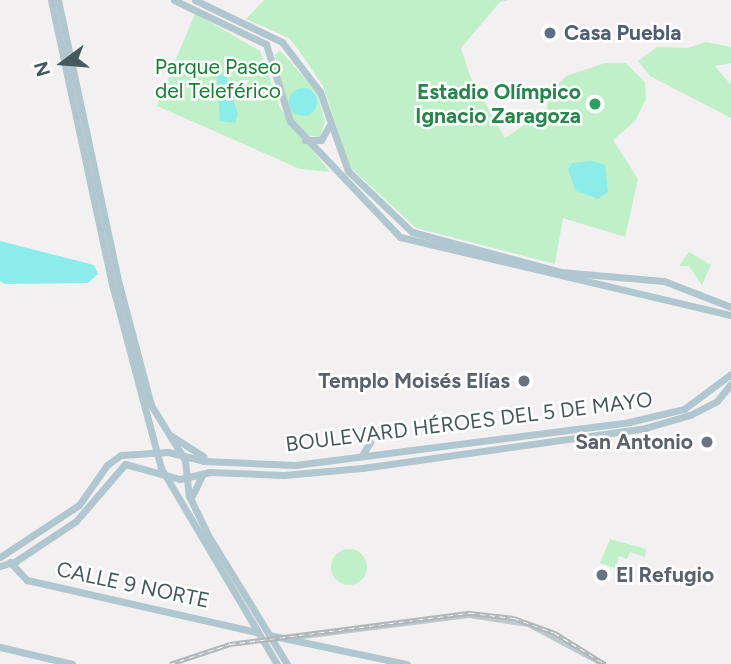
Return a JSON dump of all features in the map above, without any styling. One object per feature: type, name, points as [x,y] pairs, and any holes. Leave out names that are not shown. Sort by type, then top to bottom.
[{"type":"main road","points":[[51,0],[122,331],[166,477],[178,491],[265,636],[287,664]]},
{"type":"main road","points":[[58,0],[125,313],[160,426],[182,454],[189,476],[191,500],[265,636],[274,662]]},
{"type":"main road","points":[[166,0],[258,43],[274,71]]},
{"type":"main road","points":[[174,0],[254,36],[269,49],[285,112],[304,140],[400,237],[412,245],[731,314]]},
{"type":"main road","points":[[184,0],[281,47],[301,65]]},
{"type":"main road","points":[[186,9],[193,0],[282,42],[320,92],[340,158],[354,179],[405,227],[425,238],[561,271],[664,281],[731,307]]},
{"type":"main road","points":[[205,18],[203,9],[210,7]]},
{"type":"main road","points":[[304,140],[325,138],[330,122]]},
{"type":"main road","points":[[702,398],[731,368]]},
{"type":"main road","name":"BOULEVARD HÉROES DEL 5 DE MAYO","points":[[143,453],[182,454],[211,461],[295,465],[629,422],[668,414],[702,398],[731,374]]},
{"type":"main road","name":"BOULEVARD HÉROES DEL 5 DE MAYO","points":[[166,477],[203,473],[317,472],[577,438],[669,423],[717,401],[731,387]]},
{"type":"main road","points":[[160,426],[211,461]]},
{"type":"main road","points":[[3,556],[79,505],[111,461],[143,453],[157,441]]},
{"type":"main road","points":[[358,458],[369,450],[370,442]]},
{"type":"main road","points":[[154,472],[158,452]]},
{"type":"main road","points":[[0,566],[11,564],[82,515],[121,465],[138,464],[166,477]]},
{"type":"main road","points":[[154,472],[178,491]]},
{"type":"main road","points":[[191,500],[203,473]]},
{"type":"main road","name":"CALLE 9 NORTE","points":[[3,556],[27,580],[237,625],[265,636],[286,638],[407,664]]},
{"type":"main road","points":[[0,647],[72,664]]},
{"type":"street","points":[[286,638],[469,615],[528,624],[562,637],[603,664]]},
{"type":"green space","points":[[264,0],[508,0],[500,2],[461,48],[470,76],[505,138],[546,110],[551,92],[566,76],[605,63],[626,63],[645,82],[646,99],[635,121],[613,140],[638,179],[625,237],[563,218],[555,264],[416,228],[350,167],[323,86],[298,49],[289,38],[246,19]]},
{"type":"green space","name":"Parque Paseo del Teleférico","points":[[195,13],[260,51],[280,108],[330,172],[300,169],[157,106]]},
{"type":"green space","points":[[706,42],[731,47],[731,63],[715,66],[731,85],[731,118],[650,76],[638,61],[657,47],[688,48]]},
{"type":"green space","points":[[280,50],[316,91],[325,121],[320,137],[306,135],[292,118],[278,81],[275,55]]},
{"type":"green space","points":[[689,252],[711,265],[702,285],[689,266],[679,266]]},
{"type":"green space","points":[[610,539],[646,549],[645,557],[630,552],[627,559],[619,556],[615,568],[600,563]]},
{"type":"green space","points":[[349,549],[362,554],[367,567],[362,580],[349,585],[336,580],[331,567],[336,554]]},
{"type":"water","points":[[216,70],[228,79],[238,115],[235,123],[220,121]]},
{"type":"water","points":[[303,88],[313,92],[317,102],[313,112],[303,116],[293,112],[289,102],[293,92]]},
{"type":"water","points":[[592,161],[605,165],[608,192],[598,199],[576,191],[568,170],[572,163]]},
{"type":"water","points":[[0,241],[94,265],[98,274],[88,283],[5,284],[0,281]]},
{"type":"railway","points":[[170,664],[230,644],[470,613],[514,618],[555,633],[605,664]]},
{"type":"place","name":"Casa Puebla","points":[[550,33]]},
{"type":"place","name":"Estadio Olímpico Ignacio Zaragoza","points":[[595,104]]},
{"type":"place","name":"Templo Moisés Elías","points":[[524,381]]},
{"type":"place","name":"San Antonio","points":[[707,442]]},
{"type":"place","name":"El Refugio","points":[[602,575]]}]
